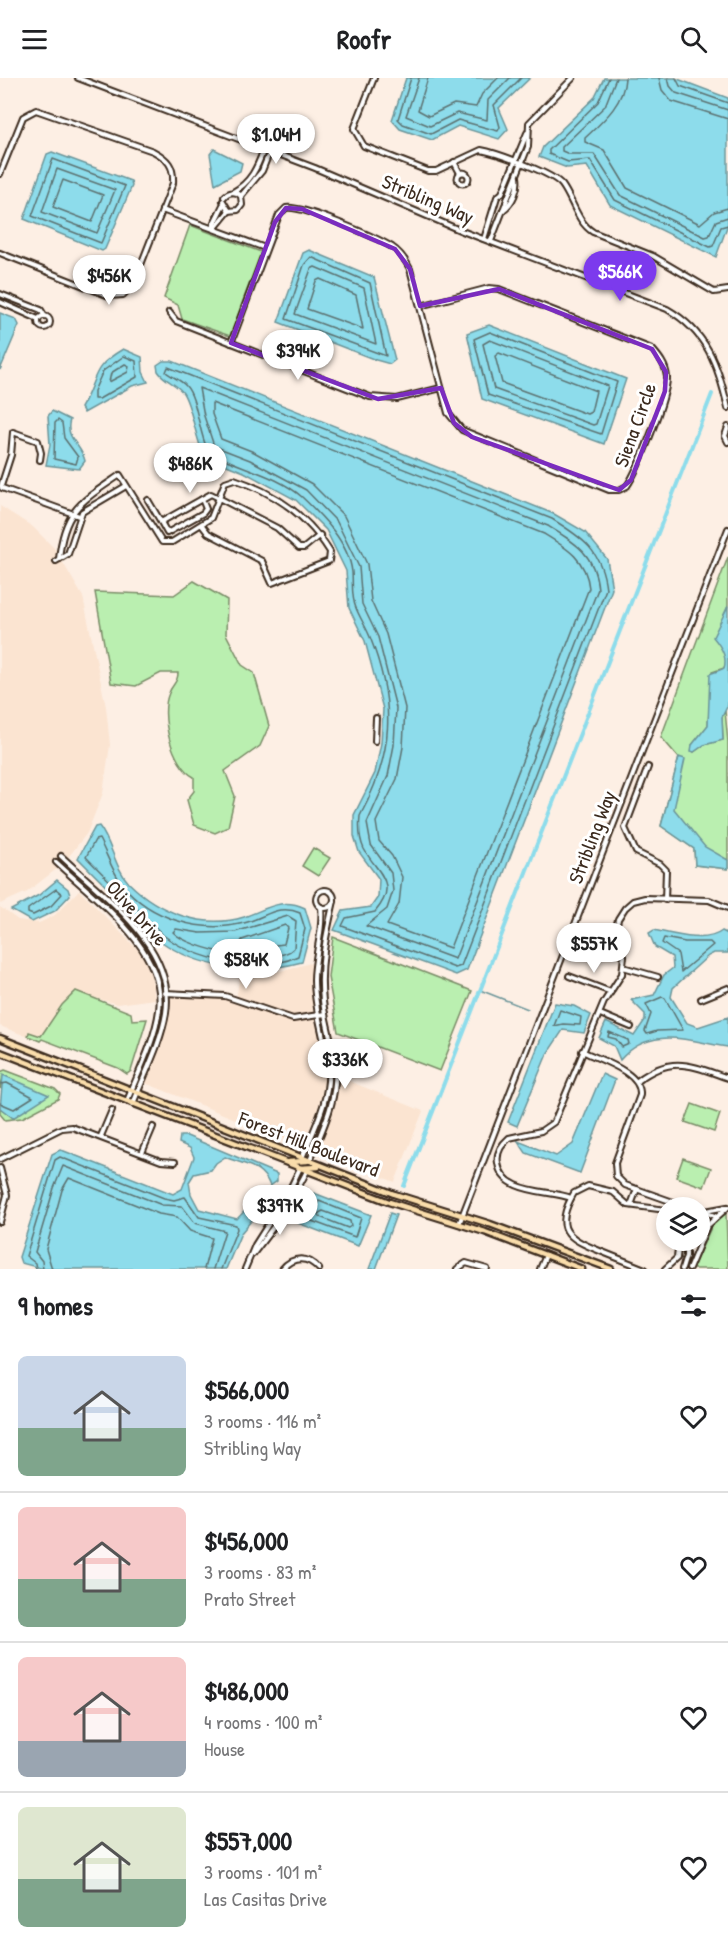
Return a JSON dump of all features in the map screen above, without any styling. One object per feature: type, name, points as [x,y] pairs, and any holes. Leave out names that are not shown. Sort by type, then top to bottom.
[{"type":"main road","name":"Forest Hill Boulevard","points":[[0,1038],[394,1194],[463,1214],[611,1269]]},
{"type":"main road","name":"Forest Hill Boulevard","points":[[0,1052],[389,1202],[459,1224],[582,1269]]},
{"type":"main road","points":[[283,1161],[310,1161]]},
{"type":"main road","points":[[300,1168],[311,1166],[330,1169]]},
{"type":"main road","points":[[546,1255],[563,1251]]},
{"type":"street","name":"Stribling Way","points":[[78,78],[270,151],[484,239],[646,300],[679,316],[708,346],[727,395],[728,408]]},
{"type":"street","points":[[374,78],[354,129],[364,146],[428,171],[436,171],[481,150],[515,162],[555,178],[562,184],[586,227],[593,232],[653,256],[714,292],[727,291]]},
{"type":"street","points":[[491,241],[507,203],[518,184],[517,176],[528,147],[529,123],[573,78]]},
{"type":"street","points":[[0,174],[23,117],[31,112],[44,111],[165,157],[173,174],[162,210],[133,285],[123,295],[109,296],[0,253]]},
{"type":"street","points":[[484,239],[497,197],[501,194],[528,133]]},
{"type":"street","points":[[214,229],[218,212],[224,202],[232,192],[247,183],[255,173],[264,149]]},
{"type":"street","points":[[214,229],[229,211],[241,208],[241,196],[262,171],[270,151]]},
{"type":"street","points":[[454,162],[460,173]]},
{"type":"street","points":[[232,192],[241,196]]},
{"type":"street","points":[[501,194],[507,203]]},
{"type":"street","points":[[224,202],[229,211]]},
{"type":"street","name":"Siena Circle","points":[[231,343],[279,214],[286,208],[302,209],[395,249],[410,269],[448,413],[454,423],[472,437],[609,490],[619,490],[631,480],[665,391],[667,379],[662,360],[652,349],[499,289],[489,288],[420,306]]},
{"type":"street","points":[[162,210],[266,248]]},
{"type":"street","points":[[0,294],[42,310],[49,319],[48,326],[39,326],[38,319]]},
{"type":"street","points":[[0,302],[38,319]]},
{"type":"street","points":[[169,312],[176,321],[378,399],[397,399],[441,388]]},
{"type":"street","points":[[38,319],[44,315]]},
{"type":"street","points":[[728,427],[725,433],[728,442]]},
{"type":"street","points":[[40,460],[38,441],[13,432],[11,455],[2,489],[79,516]]},
{"type":"street","points":[[126,486],[87,507],[79,516],[68,554],[58,560],[72,512],[95,491],[120,475],[162,542],[172,542],[201,524],[211,518],[228,480],[242,481],[288,506],[305,519],[320,535],[330,552],[329,561],[272,583],[262,561],[208,533],[201,524]]},
{"type":"street","points":[[106,484],[112,494]]},
{"type":"street","points":[[95,491],[100,500]]},
{"type":"street","points":[[161,522],[211,494],[277,528],[299,548],[304,548],[320,535]]},
{"type":"street","points":[[148,500],[167,533],[203,513],[206,509],[202,499]]},
{"type":"street","name":"Stribling Way","points":[[459,1224],[728,529]]},
{"type":"street","points":[[375,741],[376,718]]},
{"type":"street","points":[[648,767],[625,827],[636,852],[660,864],[666,870],[665,900]]},
{"type":"street","name":"Olive Drive","points":[[61,856],[147,941],[162,969],[167,993],[164,1024],[133,1104]]},
{"type":"street","name":"Olive Drive","points":[[56,862],[141,947],[153,965],[159,994],[157,1017],[127,1101]]},
{"type":"street","points":[[302,1158],[325,1098],[328,1075],[326,1051],[317,1016],[314,966],[322,917],[321,907],[316,899],[321,891],[330,891],[334,901],[322,965],[325,1014],[336,1071],[333,1098],[310,1161]]},
{"type":"street","points":[[571,1198],[535,1191],[510,1181],[501,1173],[497,1160],[500,1148],[509,1138],[542,1131],[552,1124],[582,1051],[611,992],[620,980],[624,967],[616,929],[621,912],[628,904],[640,898],[709,900],[728,908]]},
{"type":"street","points":[[321,907],[330,907],[334,901]]},
{"type":"street","points":[[624,967],[658,977]]},
{"type":"street","points":[[568,976],[611,992]]},
{"type":"street","points":[[701,999],[728,988]]},
{"type":"street","points":[[159,994],[225,996],[287,1017],[325,1014]]},
{"type":"street","points":[[600,1014],[631,1027]]},
{"type":"street","points":[[326,1051],[333,1049]]},
{"type":"street","points":[[582,1051],[637,1081],[640,1095],[615,1166],[619,1180],[637,1190],[658,1197]]},
{"type":"street","points":[[637,1081],[656,1068],[678,1065],[696,1067],[728,1078]]},
{"type":"street","points":[[101,1136],[112,1110]]},
{"type":"street","points":[[0,1160],[62,1128],[77,1127],[161,1161],[175,1162]]},
{"type":"street","points":[[142,1153],[153,1127]]},
{"type":"street","points":[[0,1167],[7,1194],[0,1222]]},
{"type":"street","points":[[245,1269],[255,1245],[288,1193],[300,1168]]},
{"type":"street","points":[[250,1257],[287,1209],[307,1171]]},
{"type":"street","points":[[645,1269],[570,1238],[564,1223],[571,1198],[580,1188],[591,1186],[613,1192],[631,1205],[656,1209]]},
{"type":"street","points":[[631,1205],[637,1190]]},
{"type":"street","points":[[710,1210],[728,1207]]},
{"type":"street","points":[[710,1222],[728,1207]]},
{"type":"street","points":[[710,1214],[715,1216]]},
{"type":"street","points":[[665,1269],[677,1258],[678,1251]]},
{"type":"street","points":[[682,1269],[686,1251]]},
{"type":"street","points":[[689,1269],[696,1251]]},
{"type":"street","points":[[540,1269],[546,1255]]},
{"type":"street","points":[[686,1256],[694,1258]]},
{"type":"street","points":[[282,1269],[300,1259],[312,1262],[319,1269]]},
{"type":"street","points":[[457,1269],[469,1263],[487,1269]]},
{"type":"highlighted area","points":[[286,208],[302,209],[395,249],[410,269],[420,306],[499,289],[652,349],[666,372],[665,391],[631,480],[619,490],[472,437],[454,423],[441,388],[378,399],[231,343],[275,222]]},
{"type":"shaded area","points":[[0,506],[33,527],[55,549],[83,597],[106,707],[110,745],[103,793],[87,833],[63,864],[27,892],[0,904]]},
{"type":"shaded area","points":[[79,890],[140,952],[151,973],[155,999],[117,1004],[76,993],[62,1006],[39,1041],[0,1026],[0,907],[18,920],[39,923],[55,915]]},
{"type":"shaded area","points":[[311,963],[313,1010],[324,1057],[324,1083],[320,1103],[303,1146],[145,1083],[165,1031],[170,997],[211,997],[236,1001],[240,973],[280,971]]},
{"type":"shaded area","points":[[339,1077],[423,1111],[395,1182],[316,1151],[337,1094]]},
{"type":"green space","points":[[190,225],[261,252],[230,336],[182,319],[178,305],[164,298]]},
{"type":"green space","points":[[728,557],[728,606],[722,623],[716,631],[716,640],[728,656],[724,668],[712,672],[708,725],[692,745],[694,752],[704,745],[723,740],[722,717],[725,711],[728,742],[728,869],[695,865],[694,849],[661,826],[679,758],[661,737]]},
{"type":"green space","points":[[194,581],[227,600],[226,634],[242,665],[254,673],[269,726],[260,746],[225,771],[235,796],[228,827],[215,833],[194,825],[187,800],[194,791],[194,777],[179,762],[170,739],[166,702],[178,673],[161,673],[136,686],[111,683],[95,592],[174,595]]},
{"type":"green space","points":[[313,848],[330,858],[318,876],[302,866]]},
{"type":"green space","points":[[333,937],[472,991],[440,1071],[338,1032],[328,977]]},
{"type":"green space","points":[[76,991],[131,1013],[132,1020],[147,1019],[131,1071],[127,1074],[118,1068],[42,1039],[40,1041],[28,1036],[29,1032],[41,1036],[62,1005]]},
{"type":"green space","points":[[5,1070],[55,1089],[60,1094],[58,1099],[22,1118],[5,1120],[0,1114],[0,1108],[13,1117],[4,1075],[0,1089],[0,1072]]},
{"type":"green space","points":[[692,1104],[720,1114],[714,1132],[685,1122]]},
{"type":"green space","points":[[683,1158],[711,1168],[704,1187],[676,1177]]},
{"type":"green space","points":[[726,1213],[728,1269],[692,1269],[700,1251],[710,1251],[710,1230],[714,1221]]},
{"type":"water","points":[[406,78],[530,78],[499,108],[508,129],[499,139],[458,126],[432,140],[400,129],[392,120]]},
{"type":"water","points":[[604,78],[675,78],[728,98],[728,224],[716,257],[610,205],[587,166],[567,168],[539,157],[543,147],[594,98]]},
{"type":"water","points":[[214,149],[242,163],[240,171],[215,184],[210,154]]},
{"type":"water","points":[[52,152],[131,181],[132,186],[105,249],[102,251],[24,219],[47,154]]},
{"type":"water","points":[[309,250],[374,277],[395,360],[390,364],[278,322],[303,253]]},
{"type":"water","points":[[0,313],[16,319],[19,325],[0,370]]},
{"type":"water","points":[[489,325],[626,379],[604,444],[482,399],[467,333]]},
{"type":"water","points":[[123,349],[142,357],[143,372],[148,382],[132,386],[84,413],[81,408],[96,374],[105,362]]},
{"type":"water","points":[[163,361],[172,361],[554,514],[585,532],[607,559],[612,589],[467,970],[456,975],[334,930],[343,911],[371,907],[378,897],[379,879],[359,852],[354,836],[354,815],[375,773],[381,743],[383,709],[365,641],[349,608],[346,571],[326,530],[296,500],[244,472],[204,456],[183,393],[158,371],[157,365]]},
{"type":"water","points":[[52,411],[70,420],[69,432],[85,461],[79,469],[46,465],[50,445],[48,416]]},
{"type":"water","points":[[728,606],[728,705],[722,717],[723,740],[704,745],[694,752],[691,751],[692,745],[708,725],[710,674],[724,668],[725,664],[724,655],[713,637]]},
{"type":"water","points":[[679,757],[685,759],[674,809],[705,847],[728,860],[728,869],[695,865],[694,849],[661,826]]},
{"type":"water","points":[[99,826],[120,870],[129,883],[153,902],[182,916],[213,921],[244,917],[281,904],[305,908],[311,928],[302,962],[265,968],[228,967],[192,958],[159,940],[78,858],[95,827]]},
{"type":"water","points":[[57,880],[68,889],[70,895],[55,911],[32,922],[11,910],[39,895]]},
{"type":"water","points":[[654,930],[680,936],[698,937],[715,935],[722,931],[728,934],[728,953],[714,953],[708,956],[673,988],[671,997],[687,1023],[698,1027],[728,1017],[728,1047],[685,1039],[657,1039],[644,1042],[620,1060],[614,1046],[599,1038],[606,1022],[634,1036],[645,1020],[645,1014],[631,1000],[654,995],[664,975],[673,968],[672,957],[655,947],[649,933]]},
{"type":"water","points":[[555,1003],[574,1006],[591,1015],[584,1033],[563,1030],[547,1054],[517,1126],[508,1122]]},
{"type":"water","points":[[602,1074],[615,1080],[580,1173],[526,1153],[518,1141],[556,1156],[573,1144]]},
{"type":"water","points":[[3,1075],[49,1095],[13,1118],[0,1108]]},
{"type":"water","points":[[180,1136],[187,1136],[277,1174],[277,1181],[270,1186],[258,1170],[225,1157],[211,1170],[194,1174],[189,1182],[191,1194],[199,1209],[237,1219],[257,1198],[262,1199],[257,1214],[241,1233],[226,1269],[44,1269],[21,1263],[19,1257],[52,1154],[60,1150],[64,1151],[173,1194],[182,1189],[194,1157],[190,1148],[179,1143]]},
{"type":"water","points":[[314,1193],[371,1215],[358,1246],[298,1223]]},
{"type":"water","points":[[390,1213],[396,1215],[376,1269],[369,1269]]},
{"type":"waterway","points":[[404,1186],[712,394]]},
{"type":"waterway","points":[[480,990],[528,1009]]}]
